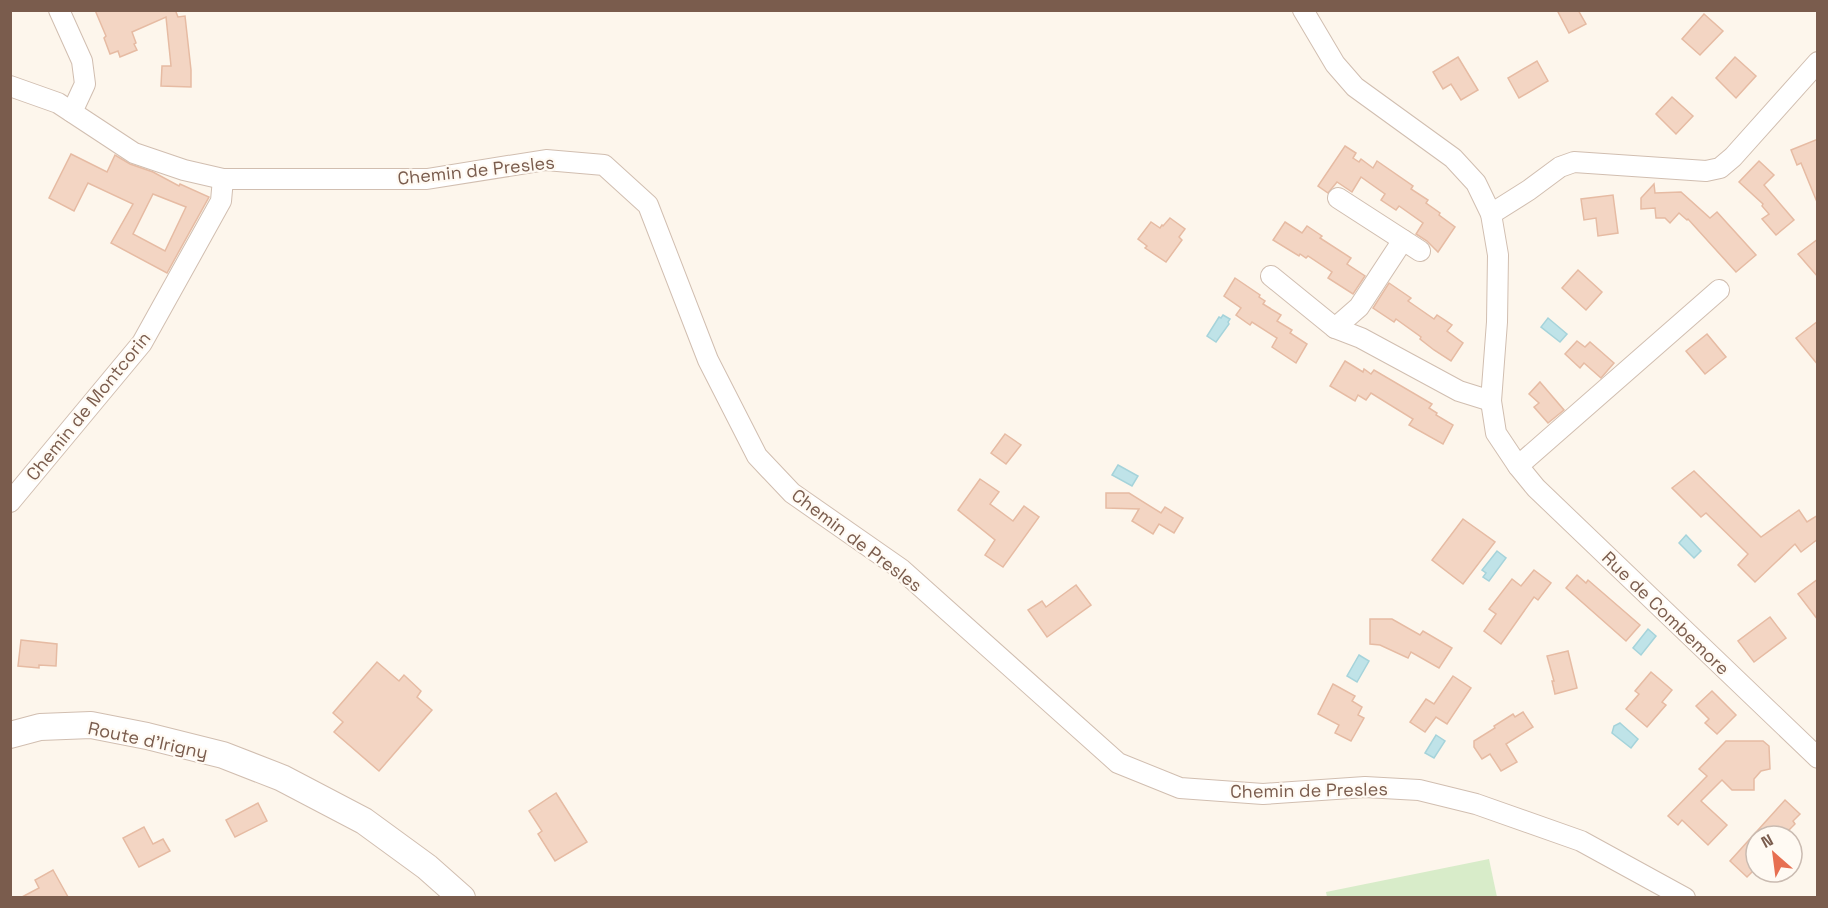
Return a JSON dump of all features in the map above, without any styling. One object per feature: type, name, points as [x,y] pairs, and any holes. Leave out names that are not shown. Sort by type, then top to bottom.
[{"type":"street","points":[[59,10],[82,61],[85,84],[72,112]]},
{"type":"street","name":"Rue de Combemore","points":[[1303,10],[1313,31],[1335,64],[1355,87],[1453,158],[1476,183],[1491,214],[1498,255],[1497,322],[1491,401],[1496,433],[1518,466],[1536,488],[1818,758]]},
{"type":"street","points":[[1491,214],[1560,167],[1574,162],[1706,171],[1720,168],[1818,62]]},
{"type":"street","name":"Chemin de Presles","points":[[10,86],[58,103],[134,153],[184,170],[223,179],[427,178],[546,160],[604,165],[648,204],[708,360],[757,456],[792,493],[902,569],[1118,763],[1180,789],[1263,794],[1365,787],[1419,790],[1476,804],[1581,841],[1685,897]]},
{"type":"street","name":"Chemin de Montcorin","points":[[10,502],[142,343],[221,201],[223,179]]},
{"type":"street","points":[[1338,198],[1420,251]]},
{"type":"street","points":[[1335,328],[1359,307],[1403,240]]},
{"type":"street","points":[[1271,276],[1335,328],[1361,338],[1459,391],[1491,401]]},
{"type":"street","points":[[1518,466],[1719,290]]},
{"type":"street","name":"Route d'Irigny","points":[[10,735],[40,727],[91,725],[223,755],[282,778],[364,821],[427,867],[462,897]]},
{"type":"green space","points":[[1489,859],[1497,897],[1327,897],[1326,892]]},
{"type":"water","points":[[1223,315],[1230,319],[1229,324],[1216,342],[1207,336],[1219,317]]},
{"type":"water","points":[[1548,318],[1567,334],[1560,342],[1541,327]]},
{"type":"water","points":[[1118,465],[1138,476],[1132,486],[1112,475]]},
{"type":"water","points":[[1686,535],[1701,551],[1694,558],[1679,543]]},
{"type":"water","points":[[1497,551],[1506,558],[1489,581],[1483,577],[1486,573],[1482,570]]},
{"type":"water","points":[[1648,629],[1656,636],[1641,655],[1633,648]]},
{"type":"water","points":[[1359,655],[1369,661],[1357,682],[1347,676]]},
{"type":"water","points":[[1620,723],[1638,739],[1631,748],[1612,733],[1614,726]]},
{"type":"water","points":[[1436,735],[1445,741],[1434,758],[1425,753]]},
{"type":"building","points":[[95,10],[179,10],[176,12],[178,17],[185,16],[191,87],[161,86],[162,66],[171,66],[166,17],[132,32],[137,50],[120,57],[118,51],[110,54],[104,38],[106,36]]},
{"type":"building","points":[[1557,10],[1578,10],[1586,24],[1569,33]]},
{"type":"building","points":[[1704,14],[1723,31],[1700,55],[1682,39]]},
{"type":"building","points":[[1458,57],[1478,90],[1461,100],[1451,84],[1443,89],[1433,72]]},
{"type":"building","points":[[1735,57],[1756,76],[1736,98],[1716,78]]},
{"type":"building","points":[[1537,61],[1548,81],[1519,98],[1508,78]]},
{"type":"building","points":[[1672,97],[1693,116],[1676,134],[1656,114]]},
{"type":"building","points":[[1818,139],[1817,202],[1801,163],[1797,165],[1791,150]]},
{"type":"building","points":[[1345,146],[1356,153],[1353,158],[1359,162],[1361,159],[1373,168],[1377,161],[1413,186],[1411,189],[1428,200],[1426,203],[1455,227],[1438,252],[1416,234],[1423,223],[1399,206],[1396,210],[1381,200],[1385,194],[1361,177],[1352,192],[1337,182],[1328,193],[1318,186]]},
{"type":"building","points":[[71,154],[107,172],[115,155],[179,186],[180,184],[209,197],[167,273],[111,243],[133,204],[88,183],[74,211],[49,198]],"holes":[[[153,194],[186,207],[165,251],[133,234]]]},
{"type":"building","points":[[1759,161],[1774,175],[1764,185],[1794,220],[1776,235],[1762,219],[1769,214],[1762,206],[1763,204],[1739,182]]},
{"type":"building","points":[[1654,184],[1655,193],[1681,192],[1710,218],[1717,212],[1756,255],[1736,272],[1688,219],[1679,213],[1670,223],[1665,218],[1656,218],[1655,208],[1641,209],[1641,198]]},
{"type":"building","points":[[1613,195],[1618,233],[1598,236],[1596,218],[1584,220],[1581,199]]},
{"type":"building","points":[[1170,218],[1185,229],[1179,237],[1182,240],[1166,262],[1145,248],[1147,246],[1138,239],[1151,222],[1160,228]]},
{"type":"building","points":[[1285,222],[1302,233],[1307,226],[1322,236],[1320,238],[1351,258],[1347,264],[1365,276],[1353,294],[1328,278],[1332,272],[1308,256],[1306,258],[1300,254],[1299,256],[1273,240]]},
{"type":"building","points":[[1818,239],[1818,277],[1798,254]]},
{"type":"building","points":[[1578,270],[1602,292],[1586,310],[1562,288]]},
{"type":"building","points":[[1235,278],[1260,295],[1259,297],[1265,301],[1263,304],[1281,315],[1277,321],[1292,330],[1290,333],[1307,344],[1296,363],[1272,347],[1277,338],[1252,322],[1250,325],[1236,315],[1241,308],[1224,296]]},
{"type":"building","points":[[1389,283],[1411,298],[1408,301],[1434,319],[1437,315],[1452,325],[1447,331],[1463,343],[1451,361],[1396,319],[1394,322],[1373,308]]},
{"type":"building","points":[[1818,321],[1818,365],[1796,338]]},
{"type":"building","points":[[1707,334],[1726,357],[1705,374],[1686,351]]},
{"type":"building","points":[[1577,341],[1585,347],[1590,342],[1614,363],[1601,378],[1584,363],[1580,368],[1565,354]]},
{"type":"building","points":[[1345,361],[1363,372],[1364,369],[1371,374],[1374,370],[1432,404],[1429,408],[1437,413],[1436,415],[1453,425],[1443,444],[1409,425],[1413,419],[1371,393],[1366,400],[1358,395],[1355,401],[1330,386]]},
{"type":"building","points":[[1540,382],[1564,410],[1548,423],[1534,407],[1539,403],[1529,394]]},
{"type":"building","points":[[1005,434],[1021,445],[1006,464],[991,453]]},
{"type":"building","points":[[1694,471],[1761,537],[1799,510],[1807,522],[1818,515],[1818,539],[1801,552],[1795,544],[1755,582],[1738,565],[1748,554],[1706,513],[1701,517],[1672,488]]},
{"type":"building","points":[[980,479],[999,492],[990,504],[1013,521],[1024,506],[1039,517],[1003,567],[985,555],[995,540],[958,510]]},
{"type":"building","points":[[1106,493],[1129,493],[1161,513],[1165,507],[1183,518],[1174,533],[1159,524],[1153,534],[1132,521],[1139,509],[1106,508]]},
{"type":"building","points":[[1463,519],[1495,542],[1463,584],[1432,560]]},
{"type":"building","points":[[1534,570],[1551,583],[1538,600],[1534,597],[1501,644],[1484,631],[1496,614],[1489,609],[1512,579],[1521,586]]},
{"type":"building","points":[[1577,575],[1586,583],[1588,580],[1640,625],[1626,641],[1566,588]]},
{"type":"building","points":[[1818,579],[1818,620],[1798,594]]},
{"type":"building","points":[[1076,585],[1091,605],[1047,637],[1028,610],[1042,601],[1046,607]]},
{"type":"building","points":[[1770,617],[1786,638],[1754,662],[1738,641]]},
{"type":"building","points":[[1370,619],[1392,619],[1420,635],[1423,631],[1452,648],[1439,668],[1411,652],[1408,658],[1380,645],[1370,644]]},
{"type":"building","points":[[21,640],[57,644],[56,666],[39,665],[39,668],[18,666]]},
{"type":"building","points":[[1568,651],[1577,688],[1555,694],[1547,656]]},
{"type":"building","points":[[377,662],[399,681],[404,675],[421,691],[417,697],[432,710],[379,771],[334,732],[343,722],[333,713]]},
{"type":"building","points":[[1651,672],[1672,690],[1662,702],[1666,705],[1647,727],[1626,709],[1639,694],[1635,691]]},
{"type":"building","points":[[1453,676],[1471,688],[1447,724],[1436,717],[1425,732],[1410,722],[1426,699],[1434,704]]},
{"type":"building","points":[[1333,684],[1355,696],[1352,701],[1362,707],[1358,715],[1364,718],[1351,741],[1335,733],[1339,725],[1318,714]]},
{"type":"building","points":[[1712,691],[1736,715],[1717,734],[1705,723],[1709,719],[1696,706]]},
{"type":"building","points":[[1523,712],[1533,727],[1506,744],[1517,762],[1501,771],[1490,754],[1482,759],[1474,747],[1474,741],[1513,714],[1515,717]]},
{"type":"building","points":[[1726,741],[1763,741],[1769,746],[1770,769],[1761,771],[1754,779],[1754,790],[1732,790],[1722,780],[1701,801],[1727,825],[1708,845],[1682,820],[1678,825],[1668,816],[1707,776],[1699,769]]},
{"type":"building","points":[[556,793],[587,842],[555,861],[538,834],[542,831],[529,811]]},
{"type":"building","points":[[1785,800],[1800,814],[1793,821],[1795,824],[1763,824]]},
{"type":"building","points":[[258,803],[267,821],[235,837],[226,820]]},
{"type":"building","points":[[144,827],[153,844],[163,839],[170,851],[139,867],[123,838]]},
{"type":"building","points":[[1744,845],[1744,874],[1730,861]]},
{"type":"building","points":[[53,870],[68,897],[22,897],[39,888],[35,880]]}]
